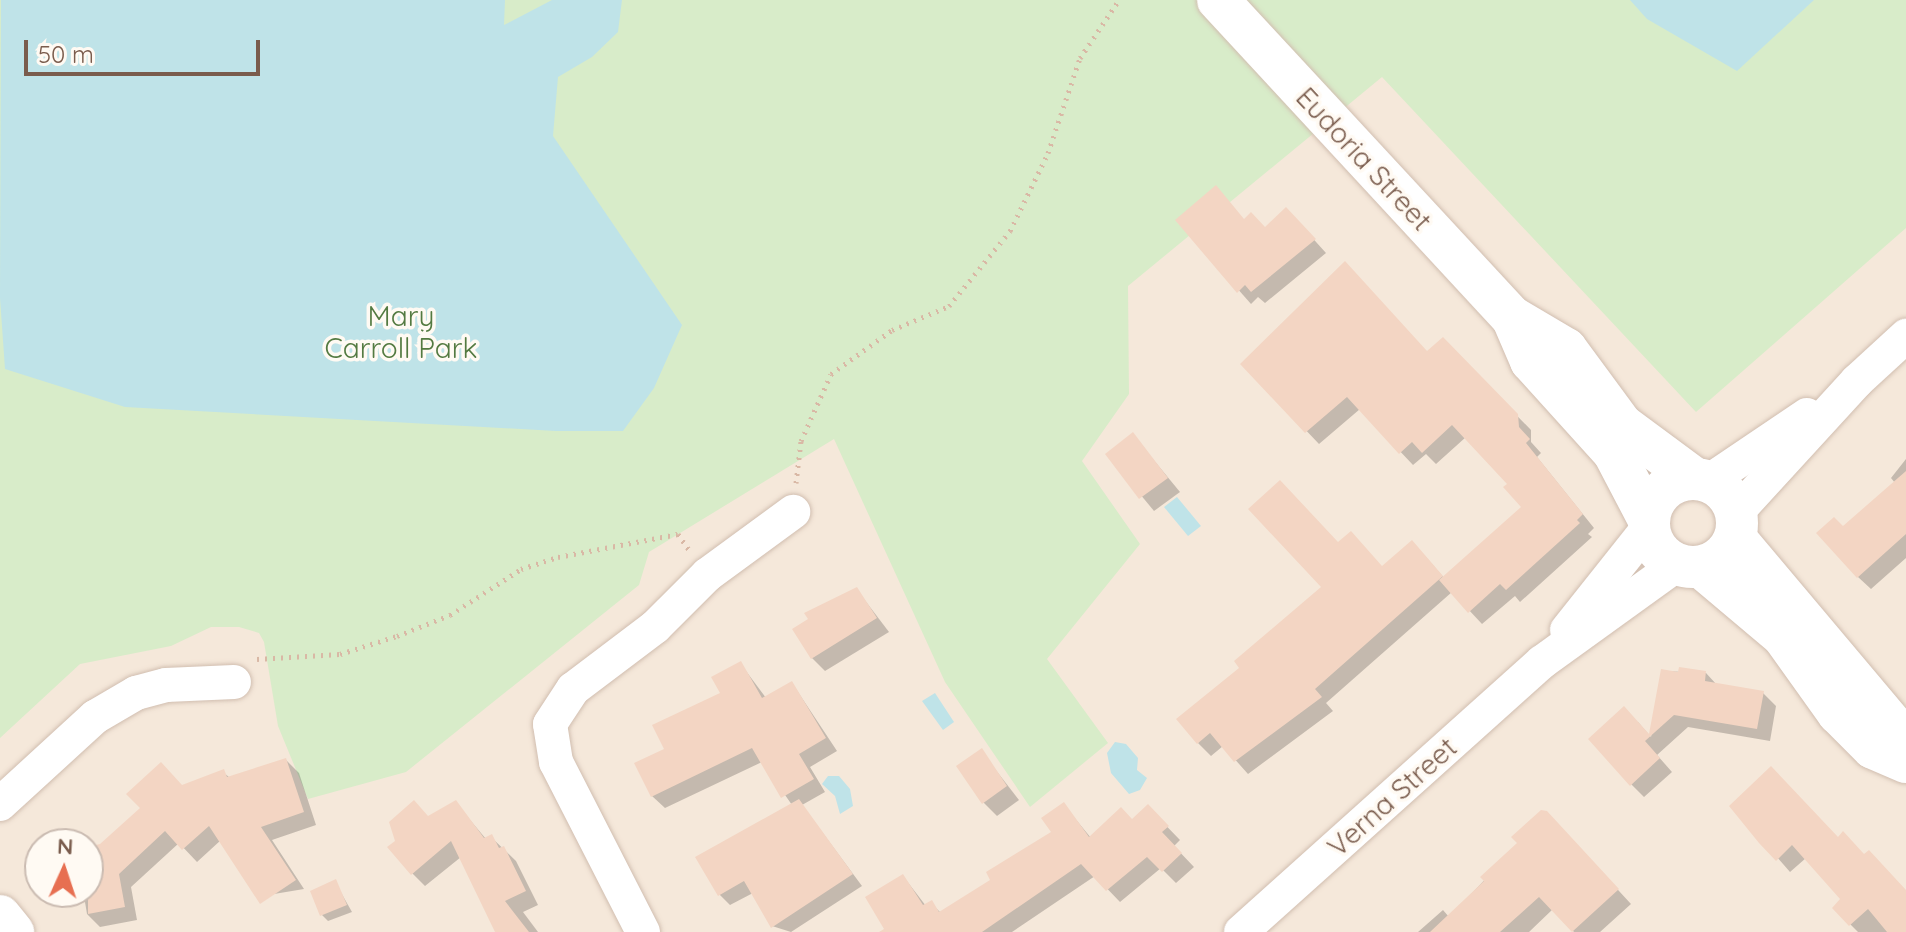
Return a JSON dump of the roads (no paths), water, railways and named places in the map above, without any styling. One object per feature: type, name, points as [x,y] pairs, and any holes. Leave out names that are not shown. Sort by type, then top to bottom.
[{"type":"street","name":"Eudoria Street","points":[[1218,0],[1512,317],[1566,349],[1622,425],[1702,479]]},
{"type":"street","name":"Eudoria Street","points":[[1512,317],[1531,361],[1614,453],[1649,523]]},
{"type":"street","points":[[1689,566],[1722,557],[1736,525],[1857,381],[1906,336]]},
{"type":"street","points":[[1857,381],[1702,479],[1672,484],[1656,499],[1649,523],[1663,556],[1689,566],[1783,636],[1838,713],[1873,748],[1906,762]]},
{"type":"street","points":[[1702,479],[1727,493],[1736,525],[1906,741]]},
{"type":"street","points":[[643,932],[556,762],[550,724],[573,689],[655,627],[707,575],[793,512]]},
{"type":"street","name":"Verna Street","points":[[1542,662],[1649,523]]},
{"type":"street","name":"Verna Street","points":[[1241,932],[1542,662],[1689,566]]},
{"type":"street","points":[[0,804],[95,717],[136,693],[166,685],[234,682]]},
{"type":"street","points":[[0,916],[13,932]]},
{"type":"water","points":[[1,0],[505,0],[504,25],[552,0],[622,0],[618,32],[592,57],[558,77],[553,136],[682,325],[654,388],[623,431],[556,431],[125,407],[5,369],[0,298]]},
{"type":"water","points":[[1630,0],[1814,0],[1737,71],[1647,19]]},
{"type":"water","points":[[1177,497],[1201,526],[1188,536],[1164,507]]},
{"type":"water","points":[[935,693],[954,722],[943,730],[922,701]]},
{"type":"water","points":[[1115,742],[1126,744],[1138,758],[1137,770],[1147,778],[1140,790],[1129,794],[1111,773],[1107,753]]},
{"type":"water","points":[[828,776],[839,776],[850,789],[853,806],[840,814],[835,796],[822,784]]},
{"type":"park label","name":"Mary Carroll Park","points":[[401,332]]}]
